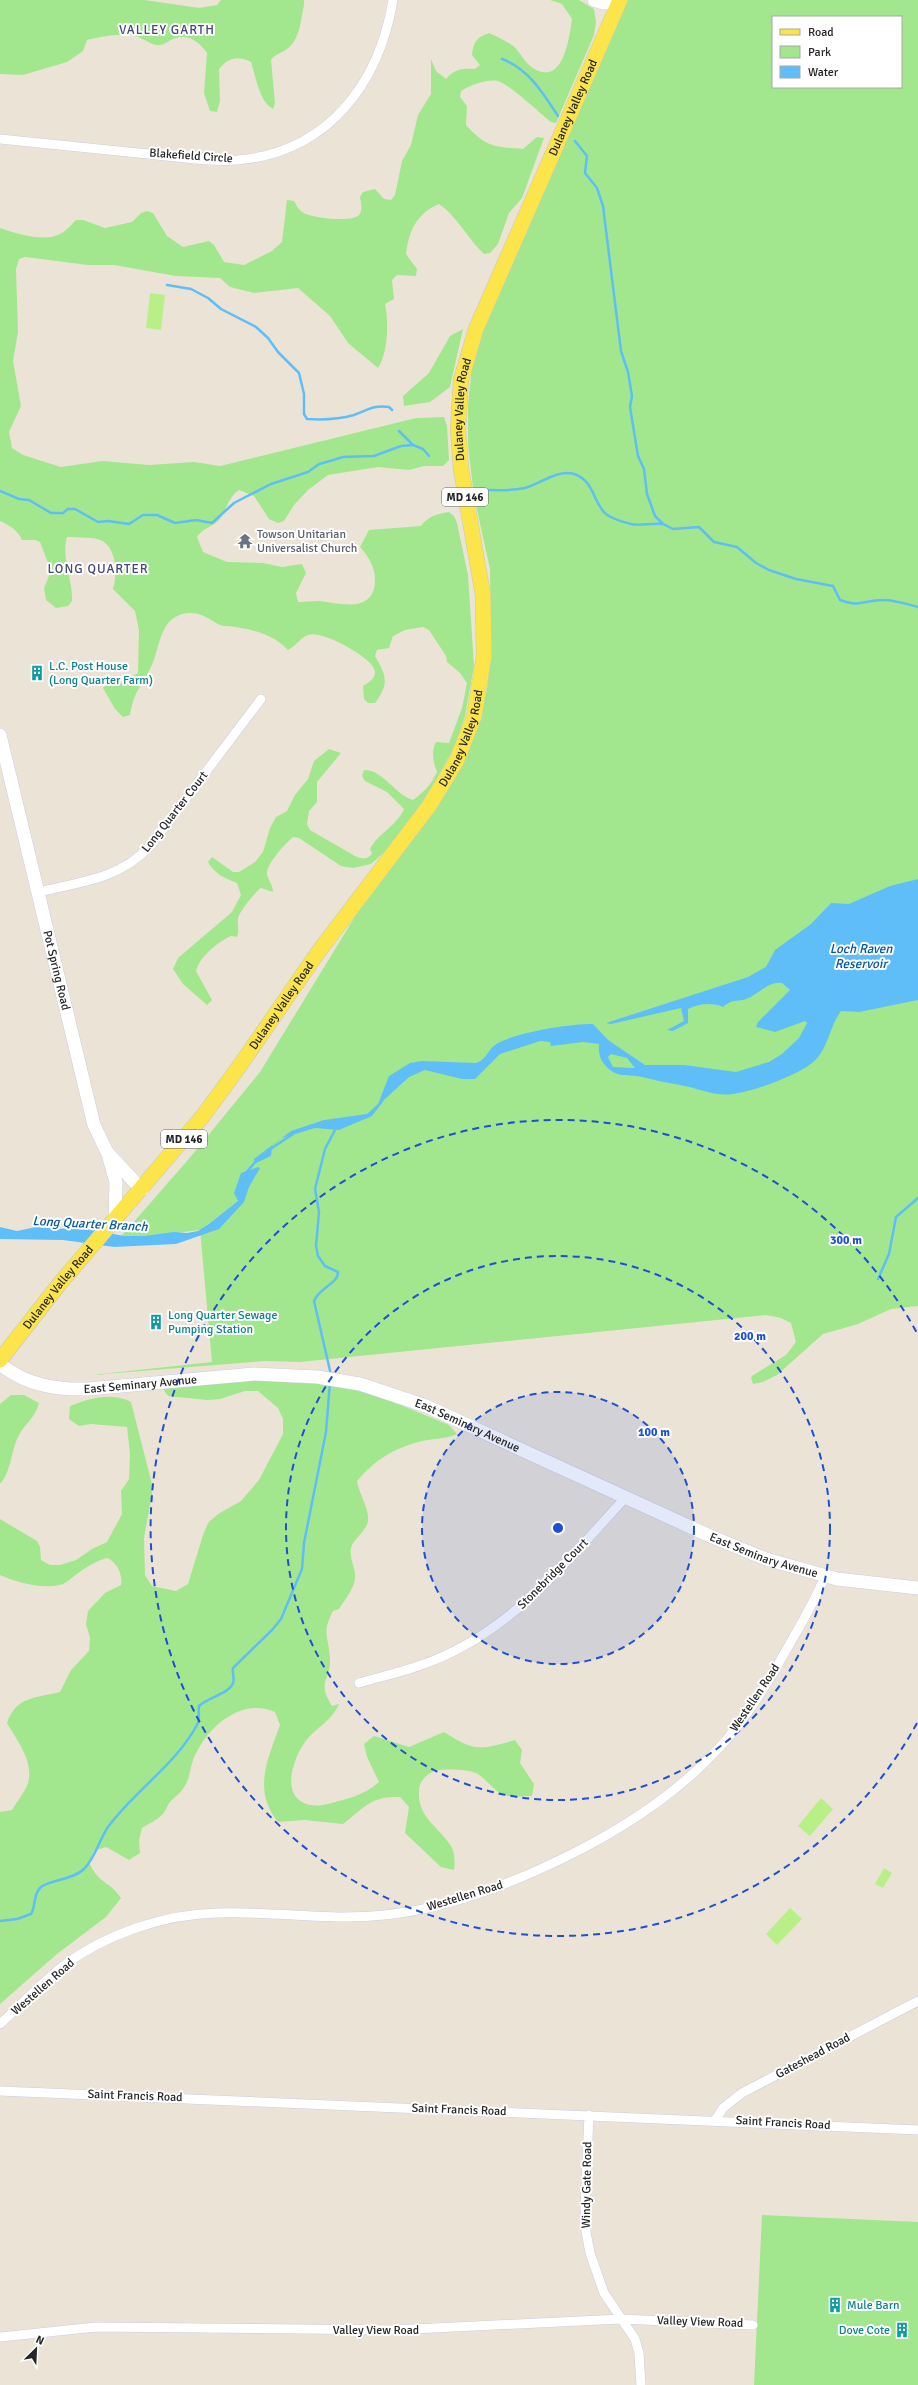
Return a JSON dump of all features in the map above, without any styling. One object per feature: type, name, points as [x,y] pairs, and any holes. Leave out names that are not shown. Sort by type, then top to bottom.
[{"type":"main road","name":"Dulaney Valley Road","points":[[0,1360],[89,1248],[142,1190],[220,1092],[319,951],[429,806],[450,774],[464,745],[474,717],[482,681],[485,626],[483,595],[459,460],[458,405],[461,380],[476,328],[618,1]]},
{"type":"street","name":"Blakefield Circle","points":[[0,139],[216,160],[238,160],[265,155],[289,147],[334,119],[353,100],[366,80],[377,58],[386,35],[393,0]]},
{"type":"street","points":[[594,0],[603,3],[618,1]]},
{"type":"street","name":"Long Quarter Court","points":[[38,892],[113,874],[136,860],[150,846],[261,699]]},
{"type":"street","name":"Pot Spring Road","points":[[0,736],[92,1116],[99,1139],[107,1152],[142,1190]]},
{"type":"street","points":[[107,1152],[116,1182],[115,1220]]},
{"type":"street","name":"East Seminary Avenue","points":[[0,1364],[15,1375],[31,1382],[69,1389],[254,1374],[330,1378],[373,1387],[413,1400],[749,1553],[825,1576],[918,1588]]},
{"type":"street","name":"Stonebridge Court","points":[[360,1683],[419,1666],[460,1648],[485,1633],[538,1592],[626,1497]]},
{"type":"street","name":"Westellen Road","points":[[0,2024],[63,1966],[105,1941],[132,1930],[188,1916],[208,1913],[350,1917],[384,1915],[418,1910],[460,1900],[503,1885],[546,1867],[616,1831],[653,1807],[681,1785],[735,1730],[767,1684],[825,1576]]},
{"type":"street","name":"Gateshead Road","points":[[716,2119],[723,2108],[742,2094],[918,2001]]},
{"type":"street","name":"Saint Francis Road","points":[[0,2091],[716,2119],[918,2130]]},
{"type":"street","name":"Windy Gate Road","points":[[589,2115],[586,2232],[596,2274],[604,2293],[635,2339],[639,2353],[641,2385]]},
{"type":"street","name":"Valley View Road","points":[[0,2337],[96,2327],[401,2330],[621,2319],[753,2325]]},
{"type":"green space","points":[[0,0],[145,0],[199,8],[217,5],[221,0],[304,0],[304,5],[295,40],[287,49],[271,60],[275,103],[273,109],[261,95],[251,62],[237,58],[229,60],[219,69],[220,101],[217,112],[210,111],[204,93],[207,53],[197,42],[184,37],[178,37],[158,45],[133,35],[117,35],[87,40],[83,51],[67,62],[23,75],[0,74]]},
{"type":"green space","points":[[550,0],[579,0],[594,9],[596,22],[594,35],[556,123],[551,122],[517,93],[498,81],[489,81],[474,85],[461,91],[460,97],[467,106],[466,125],[485,142],[505,148],[523,149],[537,137],[544,138],[522,198],[509,213],[498,244],[490,253],[484,254],[457,221],[439,204],[431,208],[419,218],[409,238],[406,254],[417,269],[416,276],[397,275],[392,280],[394,299],[385,304],[387,337],[384,354],[378,368],[348,343],[330,316],[298,288],[254,293],[230,287],[220,278],[176,276],[114,265],[88,265],[25,257],[19,259],[16,269],[18,332],[13,361],[21,406],[9,432],[12,448],[23,455],[61,467],[102,461],[149,465],[194,462],[220,466],[416,418],[444,417],[447,426],[449,460],[443,466],[424,466],[409,470],[378,467],[328,475],[308,490],[294,505],[284,521],[278,523],[269,519],[254,496],[239,490],[232,496],[219,520],[197,537],[203,552],[227,562],[263,563],[282,567],[302,564],[306,573],[296,593],[298,602],[320,601],[337,604],[355,604],[363,602],[369,598],[373,591],[375,581],[373,567],[369,558],[360,547],[369,530],[421,526],[433,516],[449,512],[454,516],[457,523],[468,575],[474,666],[465,716],[454,748],[425,799],[390,847],[371,864],[353,868],[341,866],[299,838],[293,837],[277,854],[268,870],[267,874],[273,892],[261,888],[258,890],[239,915],[237,937],[231,936],[215,946],[205,955],[198,965],[196,971],[212,1000],[207,1005],[183,984],[173,969],[178,958],[232,912],[241,895],[237,883],[220,875],[214,870],[208,862],[212,857],[233,872],[239,872],[255,862],[263,852],[270,828],[276,817],[287,811],[295,795],[308,779],[314,761],[329,749],[341,753],[317,782],[317,802],[309,811],[307,824],[310,830],[355,856],[364,858],[370,856],[372,854],[370,849],[373,843],[396,821],[404,809],[387,792],[365,781],[362,776],[364,770],[378,774],[401,793],[413,800],[421,794],[435,777],[437,772],[433,757],[434,746],[436,742],[449,743],[462,708],[467,683],[460,673],[447,662],[446,656],[429,630],[423,627],[405,630],[393,636],[389,648],[377,650],[375,656],[382,669],[385,679],[380,696],[375,703],[368,703],[364,699],[363,686],[373,679],[375,672],[373,666],[357,653],[334,640],[314,634],[308,635],[288,650],[282,644],[259,632],[218,624],[195,613],[186,613],[176,617],[166,626],[161,636],[152,664],[135,695],[130,715],[123,717],[115,709],[103,688],[108,684],[121,683],[138,673],[139,630],[135,611],[113,589],[115,564],[114,557],[108,546],[104,542],[96,539],[67,537],[65,553],[71,585],[72,601],[68,606],[56,608],[46,600],[44,588],[51,571],[40,542],[35,540],[22,540],[16,531],[0,521],[0,228],[23,235],[48,237],[62,233],[76,220],[83,220],[105,228],[132,222],[141,213],[147,211],[153,213],[167,236],[183,247],[209,241],[214,245],[224,262],[244,265],[272,251],[282,242],[287,200],[294,201],[299,209],[305,214],[330,219],[348,219],[359,215],[361,209],[360,197],[363,192],[375,189],[384,199],[391,200],[395,195],[402,161],[411,145],[418,115],[431,94],[431,59],[436,71],[446,79],[456,71],[475,69],[480,65],[472,55],[475,43],[478,38],[489,33],[512,45],[530,66],[541,72],[550,72],[557,67],[566,50],[572,19],[562,4]]},
{"type":"green space","points":[[626,0],[918,0],[918,1306],[891,1309],[858,1324],[823,1334],[777,1375],[763,1382],[753,1384],[751,1378],[752,1376],[786,1355],[796,1342],[791,1323],[781,1318],[766,1315],[300,1362],[265,1361],[92,1375],[212,1362],[200,1230],[118,1240],[187,1161],[260,1072],[370,892],[478,725],[487,690],[491,656],[490,569],[474,496],[468,445],[468,405],[473,357],[482,331]]},
{"type":"green space","points":[[150,293],[165,295],[161,330],[146,328]]},
{"type":"green space","points":[[463,329],[450,387],[430,402],[404,406],[403,396],[429,373],[450,336]]},
{"type":"green space","points":[[266,1379],[330,1383],[379,1396],[449,1425],[457,1434],[418,1442],[392,1452],[370,1467],[357,1481],[365,1503],[368,1521],[367,1525],[355,1540],[351,1548],[351,1557],[355,1573],[354,1583],[339,1609],[333,1611],[327,1625],[330,1666],[325,1681],[325,1691],[332,1706],[339,1704],[328,1720],[309,1737],[297,1756],[291,1782],[292,1790],[296,1797],[307,1804],[315,1806],[323,1805],[353,1797],[373,1787],[379,1782],[367,1757],[364,1744],[374,1736],[409,1747],[444,1732],[463,1743],[478,1747],[494,1746],[515,1740],[522,1750],[520,1763],[534,1784],[532,1796],[515,1797],[505,1795],[497,1791],[476,1773],[467,1771],[436,1771],[425,1777],[419,1788],[421,1808],[451,1846],[455,1864],[454,1870],[441,1867],[405,1833],[409,1807],[400,1797],[382,1798],[375,1801],[363,1808],[343,1824],[304,1820],[278,1822],[270,1810],[264,1786],[267,1762],[280,1725],[275,1712],[262,1708],[237,1712],[226,1718],[206,1737],[193,1760],[186,1784],[183,1789],[169,1803],[162,1815],[142,1828],[139,1840],[140,1853],[129,1860],[106,1847],[94,1851],[89,1862],[96,1875],[113,1888],[121,1898],[106,1917],[57,1954],[0,2004],[0,1812],[12,1810],[27,1786],[29,1775],[27,1759],[7,1723],[11,1714],[21,1703],[35,1697],[60,1692],[71,1670],[89,1651],[90,1638],[86,1624],[88,1611],[105,1593],[121,1585],[121,1577],[114,1562],[107,1558],[91,1565],[68,1581],[53,1586],[24,1583],[0,1575],[0,1519],[37,1541],[40,1547],[41,1560],[50,1565],[60,1565],[76,1560],[92,1549],[107,1542],[122,1514],[121,1491],[129,1479],[130,1454],[127,1427],[91,1424],[79,1426],[69,1419],[70,1406],[101,1397],[116,1397],[124,1399],[131,1402],[153,1488],[144,1538],[145,1575],[152,1586],[176,1591],[188,1584],[208,1523],[218,1514],[241,1501],[259,1480],[283,1434],[283,1419],[278,1408],[258,1391],[245,1391],[220,1399],[207,1400],[168,1396],[161,1386]]},
{"type":"green space","points":[[11,1395],[24,1395],[39,1403],[35,1413],[18,1437],[9,1468],[0,1484],[0,1404]]},
{"type":"green space","points":[[821,1798],[833,1809],[810,1836],[798,1826]]},
{"type":"green space","points":[[884,1868],[892,1873],[883,1888],[875,1884]]},
{"type":"green space","points":[[790,1908],[802,1919],[777,1945],[766,1934]]},
{"type":"green space","points":[[762,2215],[918,2222],[918,2385],[754,2385]]},
{"type":"water","name":"Loch Raven Reservoir","points":[[918,879],[918,1000],[859,1012],[841,1011],[822,1052],[812,1063],[786,1078],[733,1094],[726,1095],[706,1092],[687,1086],[638,1076],[618,1074],[602,1062],[599,1052],[599,1044],[583,1042],[551,1046],[550,1042],[540,1041],[500,1054],[475,1079],[462,1079],[425,1070],[409,1077],[385,1099],[372,1116],[339,1130],[315,1128],[282,1138],[272,1146],[271,1156],[254,1164],[254,1159],[291,1131],[324,1120],[367,1114],[378,1104],[389,1076],[410,1063],[422,1061],[476,1063],[483,1059],[498,1043],[518,1035],[544,1029],[571,1025],[593,1024],[608,1040],[645,1065],[684,1065],[736,1072],[769,1062],[782,1054],[799,1038],[807,1023],[805,1021],[775,1032],[756,1027],[758,1022],[790,990],[782,983],[772,984],[750,997],[733,1001],[723,1007],[714,1004],[706,1004],[688,1009],[688,1023],[673,1031],[667,1030],[684,1021],[681,1008],[611,1024],[606,1023],[748,977],[766,967],[775,950],[811,924],[831,903],[849,904],[890,886]],"holes":[[[611,1054],[627,1058],[635,1068],[613,1067],[608,1057]]]},
{"type":"water","points":[[258,1167],[260,1168],[249,1187],[244,1202],[219,1229],[176,1244],[114,1247],[63,1240],[0,1239],[0,1227],[17,1231],[36,1227],[60,1229],[77,1227],[124,1236],[144,1236],[174,1232],[187,1233],[198,1231],[238,1201],[234,1193],[241,1173]]},
{"type":"waterway","points":[[502,59],[512,63],[528,75],[541,90],[558,116]]},
{"type":"waterway","points":[[575,141],[587,156],[585,173],[597,188],[603,206],[621,351],[628,372],[632,396],[630,407],[638,456],[644,469],[647,494],[655,516],[663,524],[673,529],[699,527],[714,542],[737,547],[756,563],[769,570],[796,579],[833,586],[840,600],[858,604],[876,600],[887,600],[918,607]]},
{"type":"waterway","points":[[167,285],[191,289],[208,298],[221,309],[256,327],[268,338],[278,352],[299,373],[304,394],[304,414],[307,419],[343,417],[379,407],[389,407],[392,410]]},
{"type":"waterway","points":[[399,431],[413,445]]},
{"type":"waterway","points":[[0,491],[19,499],[29,500],[51,513],[63,513],[68,509],[75,509],[98,522],[108,521],[129,524],[143,515],[157,515],[175,523],[196,520],[212,523],[234,503],[271,484],[308,472],[319,464],[343,457],[374,456],[401,446],[413,445],[423,449],[429,456]]},
{"type":"waterway","points":[[479,489],[519,489],[531,486],[555,475],[568,473],[574,474],[581,477],[585,481],[600,507],[609,516],[634,525],[662,524]]},
{"type":"waterway","points":[[331,1375],[314,1301],[317,1296],[332,1283],[338,1272],[325,1266],[318,1256],[316,1246],[319,1212],[315,1189],[325,1149],[336,1128]]},
{"type":"waterway","name":"Long Quarter Branch","points":[[269,1150],[293,1134]]},
{"type":"waterway","name":"Long Quarter Branch","points":[[245,1174],[256,1161]]},
{"type":"waterway","points":[[878,1279],[889,1254],[896,1217],[918,1198]]},
{"type":"waterway","points":[[0,1921],[17,1919],[31,1914],[34,1908],[36,1894],[43,1885],[73,1876],[84,1869],[92,1859],[108,1827],[130,1801],[179,1751],[189,1738],[199,1721],[199,1706],[231,1687],[234,1682],[233,1668],[272,1630],[281,1619],[302,1569],[304,1543],[326,1432],[330,1382]]},
{"type":"place","name":"Towson Unitarian Universalist Church","points":[[245,541]]},
{"type":"place","name":"L.C. Post House (Long Quarter Farm)","points":[[37,673]]},
{"type":"place","name":"Long Quarter Sewage Pumping Station","points":[[156,1322]]},
{"type":"place","name":"Mule Barn","points":[[835,2305]]},
{"type":"place","name":"Dove Cote","points":[[902,2330]]},
{"type":"district","name":"VALLEY GARTH","points":[[167,30]]},
{"type":"district","name":"LONG QUARTER","points":[[98,569]]}]
